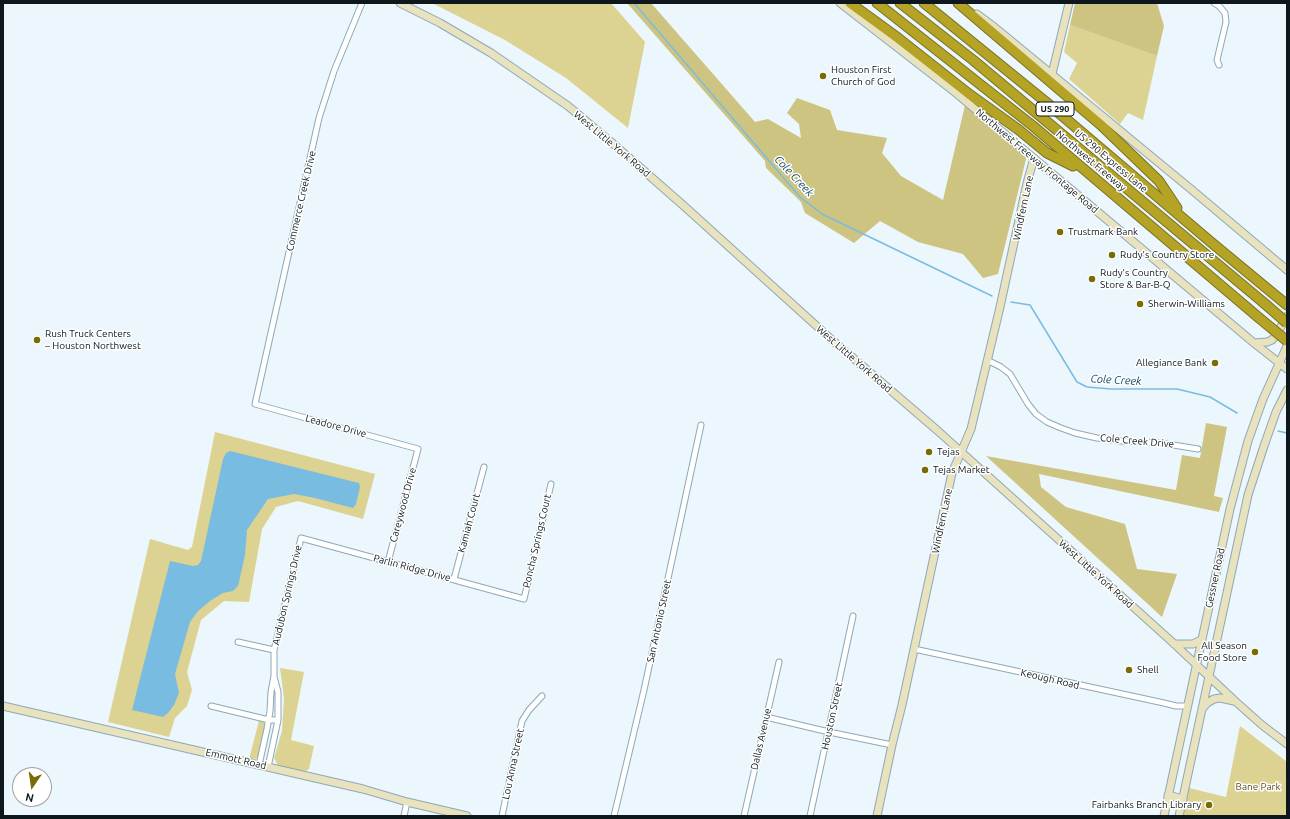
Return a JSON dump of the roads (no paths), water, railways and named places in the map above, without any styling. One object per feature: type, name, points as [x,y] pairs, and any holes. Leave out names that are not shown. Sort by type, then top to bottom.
[{"type":"highway","points":[[850,3],[898,38],[1047,153],[1085,172]]},
{"type":"highway","name":"Northwest Freeway","points":[[877,3],[1033,126],[1085,172],[1287,341]]},
{"type":"highway","name":"US 290 Express Lane","points":[[900,3],[973,60],[1287,323]]},
{"type":"highway","name":"Northwest Freeway","points":[[924,3],[1046,102],[1287,305]]},
{"type":"highway","points":[[958,3],[1101,125],[1159,181],[1183,218]]},
{"type":"main road","name":"West Little York Road","points":[[400,3],[440,23],[491,53],[568,106],[684,206],[830,339],[961,453],[1209,675],[1262,725],[1287,744]]},
{"type":"main road","name":"Northwest Freeway Frontage Road","points":[[840,3],[956,93],[1287,369]]},
{"type":"main road","points":[[962,3],[1052,74],[1287,270]]},
{"type":"main road","points":[[1052,74],[1069,3]]},
{"type":"main road","name":"Windfern Lane","points":[[876,816],[902,705],[952,473],[971,429],[1034,158]]},
{"type":"main road","points":[[1254,343],[1272,340],[1278,334],[1287,316]]},
{"type":"main road","name":"Gessner Road","points":[[1164,816],[1201,640],[1248,441],[1263,399],[1287,346]]},
{"type":"main road","name":"Gessner Road","points":[[1179,816],[1251,487],[1276,412],[1287,390]]},
{"type":"main road","points":[[1237,484],[1251,487]]},
{"type":"main road","points":[[1219,561],[1233,564]]},
{"type":"main road","points":[[1174,644],[1193,644],[1201,640]]},
{"type":"main road","points":[[1202,710],[1207,703],[1214,699],[1220,698],[1235,701]]},
{"type":"main road","name":"Emmott Road","points":[[3,706],[259,764],[467,816]]},
{"type":"main road","points":[[1168,795],[1183,799]]},
{"type":"street","name":"Commerce Creek Drive","points":[[255,404],[319,118],[334,71],[362,3]]},
{"type":"street","points":[[1214,3],[1225,13],[1226,22],[1218,65]]},
{"type":"street","name":"Cole Creek Drive","points":[[987,360],[1001,367],[1010,374],[1028,404],[1036,414],[1047,422],[1060,428],[1097,438],[1121,441],[1161,442],[1198,449]]},
{"type":"street","name":"Leadore Drive","points":[[255,404],[418,449]]},
{"type":"street","name":"San Antonio Street","points":[[614,816],[644,690],[701,425]]},
{"type":"street","name":"Careywood Drive","points":[[388,562],[418,449]]},
{"type":"street","name":"Kamiah Court","points":[[454,580],[484,466]]},
{"type":"street","name":"Poncha Springs Court","points":[[524,599],[551,484]]},
{"type":"street","name":"Parlin Ridge Drive","points":[[300,538],[524,599]]},
{"type":"street","name":"Audubon Springs Drive","points":[[259,764],[269,720],[274,676],[274,650],[300,538]]},
{"type":"street","name":"Houston Street","points":[[810,816],[853,616]]},
{"type":"street","points":[[238,642],[274,650]]},
{"type":"street","name":"Keough Road","points":[[914,649],[1176,706],[1187,706]]},
{"type":"street","name":"Dallas Avenue","points":[[744,816],[779,662]]},
{"type":"street","name":"Audubon Springs Drive","points":[[268,767],[278,720],[278,692],[274,676]]},
{"type":"street","name":"Lou Anna Street","points":[[502,816],[522,721],[529,710],[542,696]]},
{"type":"street","points":[[211,706],[269,720],[278,720]]},
{"type":"street","points":[[766,717],[892,745]]},
{"type":"street","points":[[404,816],[407,802]]},
{"type":"water","points":[[230,451],[359,483],[360,487],[356,504],[353,508],[294,494],[268,499],[247,530],[245,555],[238,586],[233,591],[223,593],[210,601],[198,611],[190,622],[175,674],[179,693],[174,705],[163,717],[132,710],[170,561],[193,566],[198,565],[201,561],[223,459],[226,453]]},
{"type":"waterway","name":"Cole Creek","points":[[634,3],[800,197],[822,214],[992,296]]},
{"type":"waterway","name":"Cole Creek","points":[[1011,302],[1030,305],[1077,382],[1087,387],[1111,389],[1177,389],[1210,397],[1237,413]]},
{"type":"waterway","name":"Cole Creek","points":[[1278,431],[1287,433]]},
{"type":"place","name":"Houston First Church of God","points":[[823,76]]},
{"type":"place","name":"Trustmark Bank","points":[[1060,232]]},
{"type":"place","name":"Rudy's Country Store","points":[[1112,255]]},
{"type":"place","name":"Rudy's Country Store & Bar-B-Q","points":[[1092,279]]},
{"type":"place","name":"Sherwin-Williams","points":[[1140,304]]},
{"type":"place","name":"Rush Truck Centers – Houston Northwest","points":[[37,340]]},
{"type":"place","name":"Allegiance Bank","points":[[1215,363]]},
{"type":"place","name":"Tejas","points":[[929,452]]},
{"type":"place","name":"Tejas Market","points":[[925,470]]},
{"type":"place","name":"All Season Food Store","points":[[1255,652]]},
{"type":"place","name":"Shell","points":[[1129,670]]},
{"type":"place","name":"Fairbanks Branch Library","points":[[1209,805]]},
{"type":"park label","name":"Bane Park","points":[[1258,787]]}]
